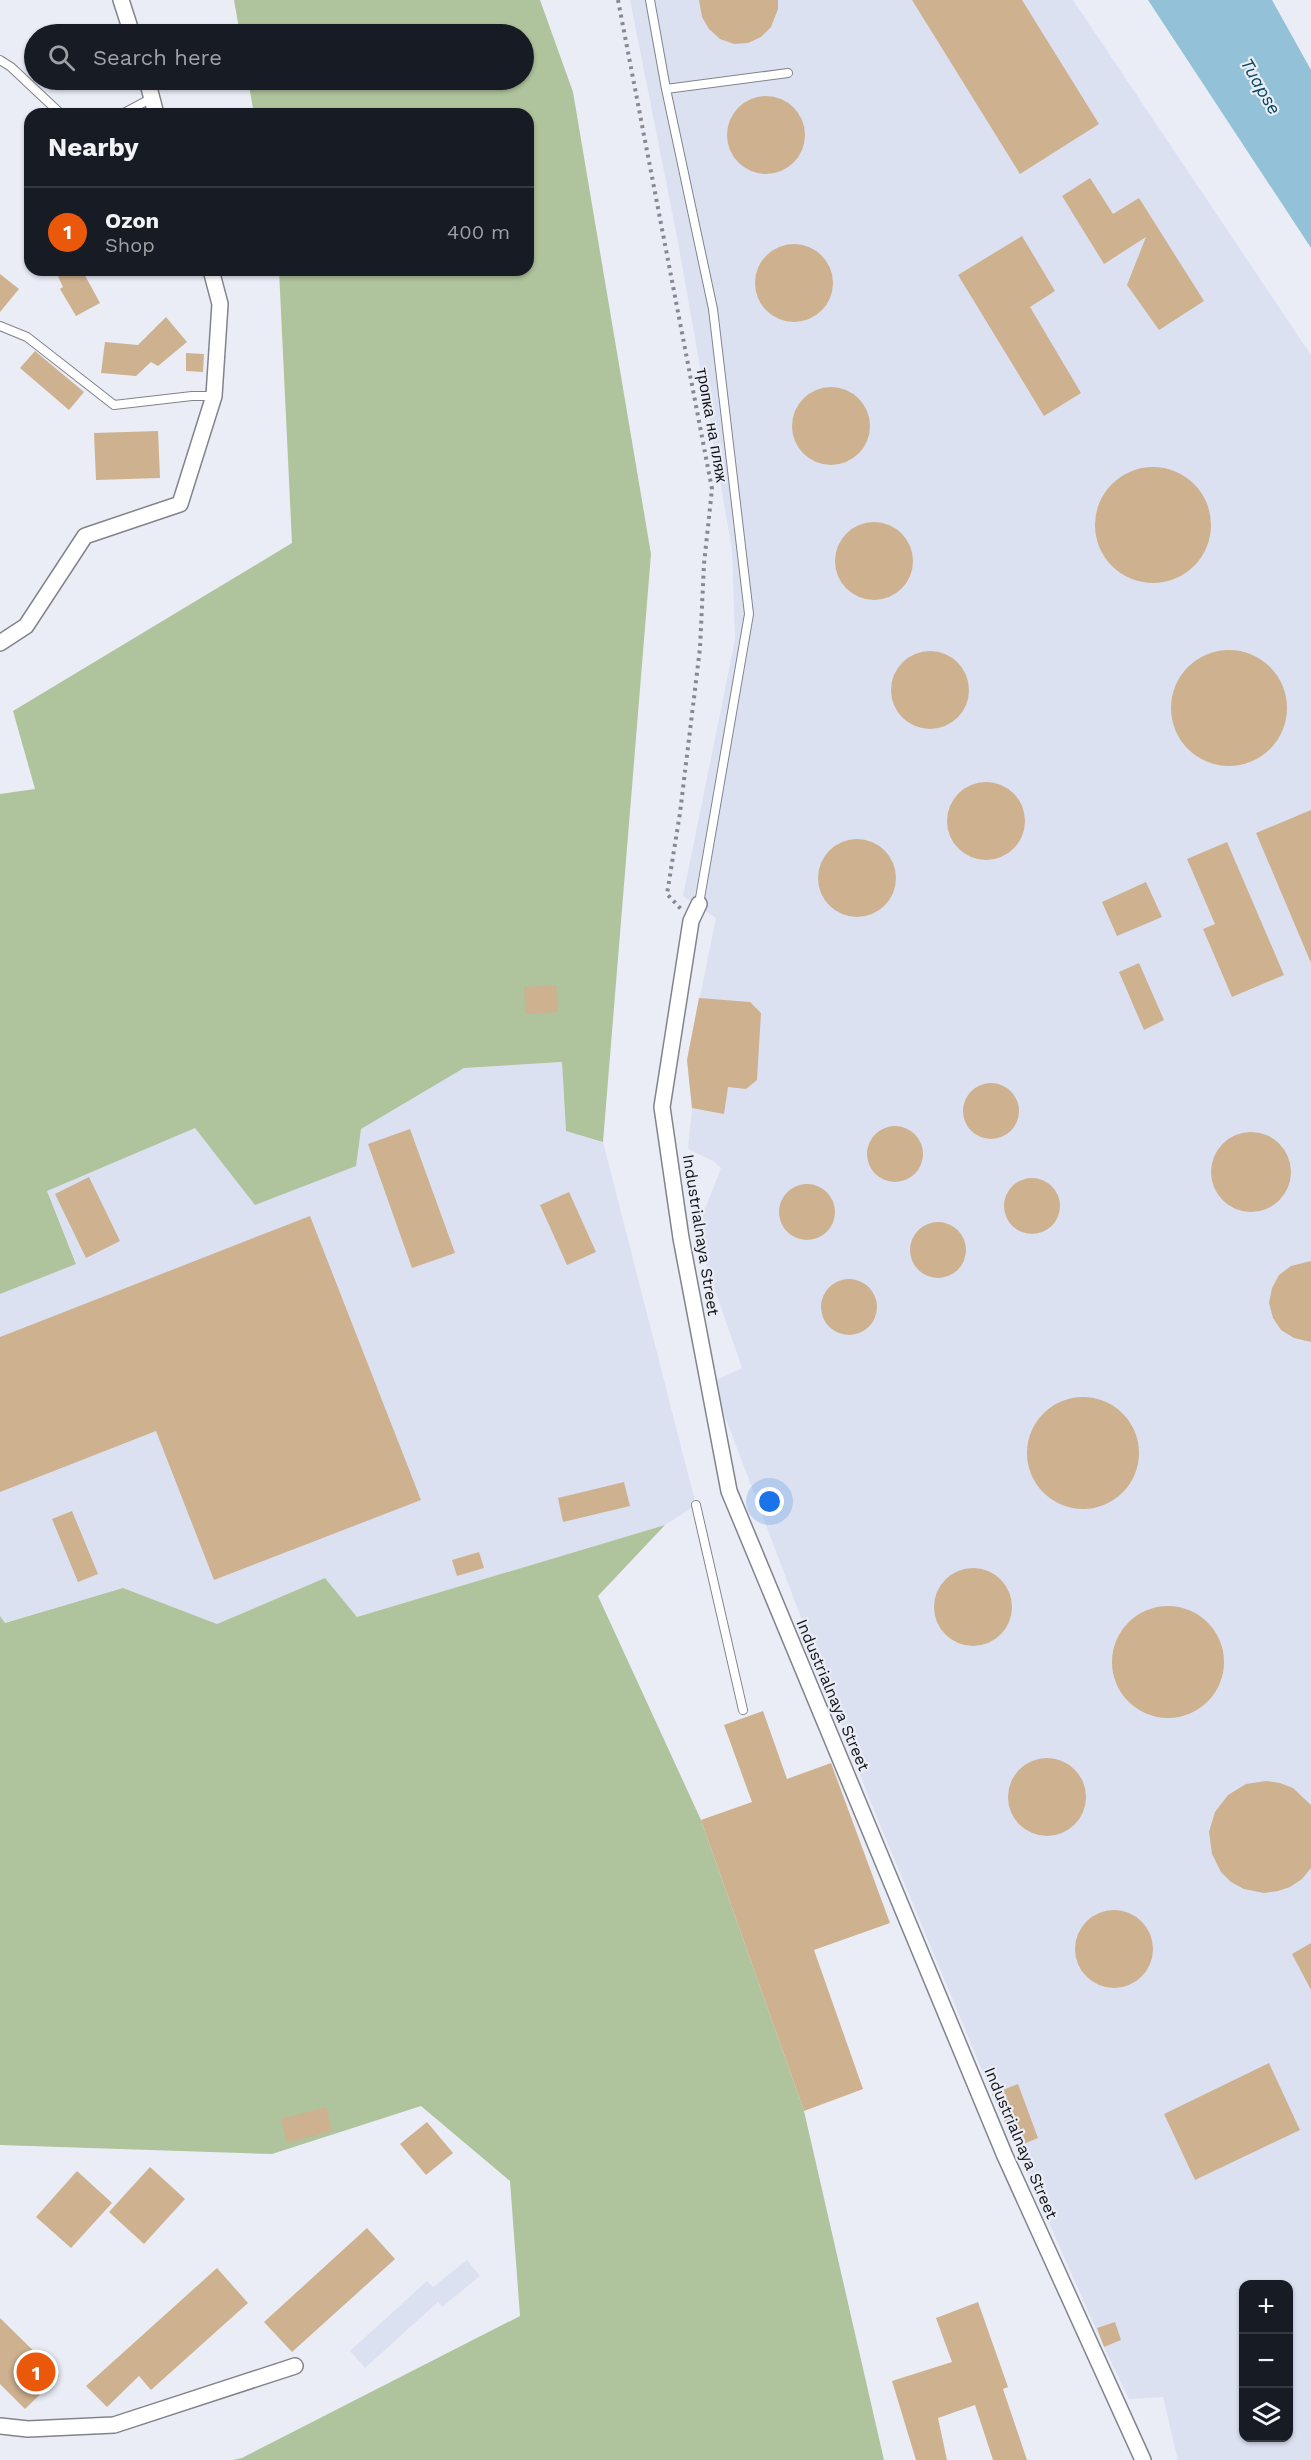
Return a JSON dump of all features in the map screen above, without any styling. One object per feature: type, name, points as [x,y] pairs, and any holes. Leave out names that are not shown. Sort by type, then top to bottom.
[{"type":"street","points":[[121,0],[129,24]]},
{"type":"street","points":[[150,90],[154,108]]},
{"type":"street","points":[[0,643],[26,626],[85,536],[180,504],[214,396],[220,304],[213,276]]},
{"type":"street","name":"Industrialnaya Street","points":[[699,904],[691,921],[662,1107],[681,1238],[729,1491],[1005,2156],[1143,2460]]},
{"type":"street","points":[[0,2426],[28,2429],[114,2425],[295,2366]]},
{"type":"lane","points":[[650,0],[666,89],[713,309],[749,614],[699,904]]},
{"type":"lane","points":[[0,60],[24,79]]},
{"type":"lane","points":[[666,89],[788,74]]},
{"type":"lane","points":[[36,90],[55,108]]},
{"type":"lane","points":[[134,108],[152,98]]},
{"type":"lane","points":[[0,326],[27,337],[114,405],[192,396],[214,396]]},
{"type":"lane","points":[[696,1505],[743,1710]]},
{"type":"path","name":"тропка на пляж","points":[[618,0],[712,489],[704,564],[700,648],[680,813],[667,894],[691,921]]},
{"type":"shaded area","points":[[630,0],[1073,0],[1311,355],[1311,2460],[1178,2460],[1163,2397],[1129,2399],[992,2094],[871,1803],[712,1382],[742,1368],[702,1253],[698,1227],[721,1168],[713,1161],[688,1149],[692,1108],[687,1060],[716,918],[683,896],[735,640],[732,549],[678,242]]},
{"type":"shaded area","points":[[562,1062],[566,1130],[603,1142],[696,1505],[665,1525],[357,1617],[325,1578],[217,1624],[123,1588],[4,1623],[0,1616],[0,1294],[76,1263],[47,1191],[195,1127],[360,1129],[464,1068]]},
{"type":"shaded area","points":[[467,2260],[480,2276],[442,2307],[438,2302],[365,2368],[350,2351],[427,2281],[433,2287]]},
{"type":"green space","points":[[234,0],[540,0],[573,92],[651,554],[603,1142],[566,1131],[562,1062],[464,1068],[361,1129],[356,1166],[255,1205],[195,1128],[47,1191],[76,1264],[0,1294],[0,794],[35,789],[13,711],[292,543],[279,276],[534,276],[534,108],[253,108],[250,90],[534,90],[534,24],[238,24]]},
{"type":"green space","points":[[665,1525],[598,1596],[701,1820],[804,2111],[884,2460],[233,2460],[242,2458],[520,2316],[510,2181],[421,2106],[272,2154],[0,2145],[0,1616],[5,1623],[123,1588],[217,1624],[325,1578],[357,1617]]},
{"type":"water","name":"Tuapse","points":[[1148,0],[1272,0],[1311,70],[1311,248]]},
{"type":"building","points":[[699,0],[778,0],[778,9],[771,27],[761,37],[748,43],[734,44],[720,39],[709,29],[702,17]]},
{"type":"building","points":[[912,0],[1022,0],[1099,124],[1020,174]]},
{"type":"building","points":[[766,96],[781,99],[794,107],[802,120],[805,135],[802,150],[794,163],[781,171],[766,174],[751,171],[738,163],[730,150],[727,135],[730,120],[738,107],[751,99]]},
{"type":"building","points":[[1090,178],[1113,214],[1139,198],[1204,301],[1159,330],[1127,285],[1146,237],[1104,264],[1062,196]]},
{"type":"building","points":[[1022,236],[1055,291],[1030,307],[1081,393],[1044,416],[958,275]]},
{"type":"building","points":[[794,244],[809,247],[822,255],[830,268],[833,283],[830,298],[822,311],[809,319],[794,322],[779,319],[766,311],[758,298],[755,283],[758,268],[766,255],[779,247]]},
{"type":"building","points":[[0,274],[19,289],[0,312]]},
{"type":"building","points":[[58,276],[85,276],[100,303],[76,316],[60,289],[63,287]]},
{"type":"building","points":[[166,317],[187,342],[158,366],[151,362],[136,376],[101,373],[105,342],[138,345]]},
{"type":"building","points":[[35,351],[84,392],[69,410],[20,368]]},
{"type":"building","points":[[186,353],[204,354],[203,372],[186,371]]},
{"type":"building","points":[[831,387],[846,390],[859,398],[867,411],[870,426],[867,441],[859,454],[846,462],[831,465],[816,462],[803,454],[795,441],[792,426],[795,411],[803,398],[816,390]]},
{"type":"building","points":[[158,431],[160,478],[96,480],[94,433]]},
{"type":"building","points":[[1153,467],[1175,472],[1194,484],[1206,503],[1211,525],[1206,547],[1194,566],[1175,578],[1153,583],[1131,578],[1112,566],[1100,547],[1095,525],[1100,503],[1112,484],[1131,472]]},
{"type":"building","points":[[874,522],[889,525],[902,533],[910,546],[913,561],[910,576],[902,589],[889,597],[874,600],[859,597],[846,589],[838,576],[835,561],[838,546],[846,533],[859,525]]},
{"type":"building","points":[[1229,650],[1251,655],[1270,667],[1282,686],[1287,708],[1282,730],[1270,749],[1251,761],[1229,766],[1207,761],[1188,749],[1176,730],[1171,708],[1176,686],[1188,667],[1207,655]]},
{"type":"building","points":[[930,651],[945,654],[958,662],[966,675],[969,690],[966,705],[958,718],[945,726],[930,729],[915,726],[902,718],[894,705],[891,690],[894,675],[902,662],[915,654]]},
{"type":"building","points":[[986,782],[1001,785],[1014,793],[1022,806],[1025,821],[1022,836],[1014,849],[1001,857],[986,860],[971,857],[958,849],[950,836],[947,821],[950,806],[958,793],[971,785]]},
{"type":"building","points":[[1311,810],[1311,963],[1256,833]]},
{"type":"building","points":[[857,839],[872,842],[885,850],[893,863],[896,878],[893,893],[885,906],[872,914],[857,917],[842,914],[829,906],[821,893],[818,878],[821,863],[829,850],[842,842]]},
{"type":"building","points":[[1227,842],[1284,975],[1232,997],[1203,929],[1215,924],[1187,859]]},
{"type":"building","points":[[1146,882],[1162,917],[1117,936],[1102,902]]},
{"type":"building","points":[[1139,963],[1164,1020],[1144,1030],[1119,972]]},
{"type":"building","points":[[556,985],[558,1012],[526,1014],[524,987]]},
{"type":"building","points":[[699,998],[750,1002],[761,1013],[757,1080],[746,1089],[728,1087],[724,1114],[692,1108],[687,1060]]},
{"type":"building","points":[[985,1083],[997,1083],[1007,1087],[1015,1095],[1019,1111],[1015,1127],[1007,1135],[997,1139],[985,1139],[975,1135],[967,1127],[963,1117],[963,1105],[967,1095],[975,1087]]},
{"type":"building","points":[[889,1126],[901,1126],[911,1130],[919,1138],[923,1154],[919,1170],[911,1178],[901,1182],[889,1182],[879,1178],[871,1170],[867,1160],[867,1148],[871,1138],[879,1130]]},
{"type":"building","points":[[410,1129],[455,1253],[412,1268],[368,1144]]},
{"type":"building","points":[[1251,1132],[1266,1135],[1279,1144],[1288,1157],[1291,1172],[1288,1187],[1279,1200],[1266,1209],[1251,1212],[1236,1209],[1223,1200],[1214,1187],[1211,1172],[1214,1157],[1223,1144],[1236,1135]]},
{"type":"building","points":[[89,1177],[120,1241],[86,1258],[55,1194]]},
{"type":"building","points":[[1026,1178],[1038,1178],[1048,1182],[1056,1190],[1060,1206],[1056,1222],[1048,1230],[1038,1234],[1026,1234],[1016,1230],[1008,1222],[1004,1212],[1004,1200],[1008,1190],[1016,1182]]},
{"type":"building","points":[[801,1184],[813,1184],[823,1188],[831,1196],[835,1212],[831,1228],[823,1236],[813,1240],[801,1240],[791,1236],[783,1228],[779,1218],[779,1206],[783,1196],[791,1188]]},
{"type":"building","points":[[569,1192],[596,1252],[567,1265],[540,1205]]},
{"type":"building","points":[[310,1216],[421,1500],[214,1580],[156,1431],[0,1492],[0,1337]]},
{"type":"building","points":[[932,1222],[944,1222],[954,1226],[962,1234],[966,1250],[962,1266],[954,1274],[944,1278],[932,1278],[922,1274],[914,1266],[910,1256],[910,1244],[914,1234],[922,1226]]},
{"type":"building","points":[[1311,1261],[1311,1342],[1294,1338],[1281,1330],[1273,1318],[1269,1303],[1272,1288],[1279,1275],[1291,1266]]},
{"type":"building","points":[[843,1279],[855,1279],[865,1283],[873,1291],[877,1307],[873,1323],[865,1331],[855,1335],[843,1335],[833,1331],[825,1323],[821,1313],[821,1301],[825,1291],[833,1283]]},
{"type":"building","points":[[1083,1397],[1104,1401],[1123,1413],[1135,1432],[1139,1453],[1135,1474],[1123,1493],[1104,1505],[1083,1509],[1062,1505],[1043,1493],[1031,1474],[1027,1453],[1031,1432],[1043,1413],[1062,1401]]},
{"type":"building","points":[[624,1482],[630,1506],[563,1522],[558,1498]]},
{"type":"building","points":[[72,1511],[98,1574],[78,1582],[52,1519]]},
{"type":"building","points":[[479,1552],[484,1568],[457,1576],[452,1560]]},
{"type":"building","points":[[973,1568],[988,1571],[1001,1579],[1009,1592],[1012,1607],[1009,1622],[1001,1635],[988,1643],[973,1646],[958,1643],[945,1635],[937,1622],[934,1607],[937,1592],[945,1579],[958,1571]]},
{"type":"building","points":[[1168,1606],[1189,1610],[1208,1622],[1220,1641],[1224,1662],[1220,1683],[1208,1702],[1189,1714],[1168,1718],[1147,1714],[1128,1702],[1116,1683],[1112,1662],[1116,1641],[1128,1622],[1147,1610]]},
{"type":"building","points":[[763,1711],[787,1779],[831,1763],[890,1923],[814,1950],[863,2089],[804,2111],[701,1820],[752,1802],[724,1725]]},
{"type":"building","points":[[1047,1758],[1062,1761],[1075,1769],[1083,1782],[1086,1797],[1083,1812],[1075,1825],[1062,1833],[1047,1836],[1032,1833],[1019,1825],[1011,1812],[1008,1797],[1011,1782],[1019,1769],[1032,1761]]},
{"type":"building","points":[[1266,1781],[1293,1788],[1311,1805],[1311,1868],[1302,1879],[1290,1887],[1264,1893],[1244,1889],[1231,1882],[1221,1872],[1212,1854],[1209,1832],[1215,1812],[1228,1795],[1246,1784]]},
{"type":"building","points":[[1114,1910],[1129,1913],[1142,1921],[1150,1934],[1153,1949],[1150,1964],[1142,1977],[1129,1985],[1114,1988],[1099,1985],[1086,1977],[1078,1964],[1075,1949],[1078,1934],[1086,1921],[1099,1913]]},
{"type":"building","points":[[1311,1943],[1311,1990],[1292,1954]]},
{"type":"building","points":[[1269,2063],[1300,2130],[1195,2180],[1164,2114]]},
{"type":"building","points":[[1018,2084],[1038,2138],[1016,2147],[992,2094]]},
{"type":"building","points":[[326,2107],[332,2131],[287,2143],[281,2119]]},
{"type":"building","points":[[427,2122],[453,2153],[426,2175],[400,2144]]},
{"type":"building","points":[[150,2167],[185,2199],[144,2244],[109,2212]]},
{"type":"building","points":[[77,2171],[112,2203],[71,2248],[36,2217]]},
{"type":"building","points":[[367,2228],[395,2259],[292,2352],[264,2322]]},
{"type":"building","points":[[217,2268],[248,2303],[151,2390],[139,2376],[107,2407],[86,2386]]},
{"type":"building","points":[[978,2302],[1008,2387],[1003,2389],[1027,2460],[993,2460],[975,2405],[938,2418],[947,2460],[916,2460],[892,2381],[952,2362],[936,2318]]},
{"type":"building","points":[[0,2318],[59,2376],[25,2409],[0,2384]]},
{"type":"building","points":[[1115,2322],[1121,2340],[1104,2347],[1097,2328]]},
{"type":"place","name":"Ozon","points":[[36,2372]]}]
